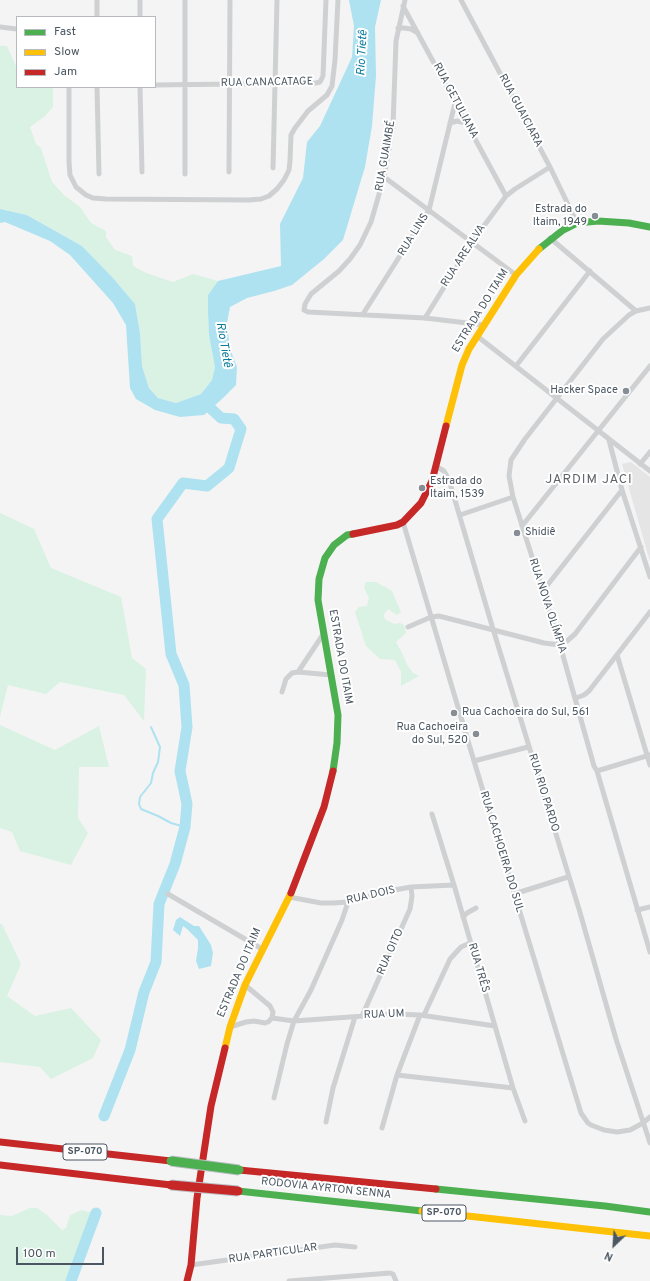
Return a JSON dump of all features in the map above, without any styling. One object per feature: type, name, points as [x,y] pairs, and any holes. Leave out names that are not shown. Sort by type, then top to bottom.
[{"type":"main road","name":"ESTRADA DO ITAIM","points":[[187,1281],[191,1265],[198,1198],[211,1106],[230,1027],[245,985],[289,897],[324,807],[333,770],[338,715],[318,600],[318,584],[322,565],[329,551],[337,542],[347,535],[391,528],[403,522],[418,508],[432,481],[462,365],[469,349],[516,275],[535,252],[550,238],[569,226],[577,223],[598,221],[629,223],[650,227]]},
{"type":"main road","name":"RODOVIA AYRTON SENNA","points":[[0,1142],[239,1170],[650,1212]]},
{"type":"main road","name":"RODOVIA AYRTON SENNA","points":[[0,1165],[171,1185],[650,1236]]},
{"type":"street","points":[[97,0],[97,16]]},
{"type":"street","points":[[140,0],[140,16]]},
{"type":"street","points":[[185,0],[185,174]]},
{"type":"street","points":[[229,172],[230,0]]},
{"type":"street","points":[[273,168],[277,0]]},
{"type":"street","name":"RUA CANACATAGE","points":[[156,85],[276,84],[316,83],[321,81],[323,76],[326,0]]},
{"type":"street","points":[[70,88],[70,175],[76,187],[86,195],[93,198],[106,199],[248,200],[269,196],[284,180],[288,170],[290,161],[291,136],[295,128],[308,112],[327,95],[332,86],[338,0]]},
{"type":"street","name":"RUA GUAIMBÉ","points":[[405,0],[396,41],[393,126],[384,177],[371,222],[360,245],[350,259],[339,271],[311,294],[304,307],[304,310],[308,312],[424,318],[484,325]]},
{"type":"street","name":"RUA GUAICIARA","points":[[461,0],[550,167],[577,223]]},
{"type":"street","name":"RUA GETULIANA","points":[[403,6],[506,196]]},
{"type":"street","points":[[0,27],[16,28]]},
{"type":"street","points":[[398,28],[407,28],[418,33]]},
{"type":"street","points":[[97,88],[99,174]]},
{"type":"street","points":[[140,88],[142,172]]},
{"type":"street","name":"RUA LINS","points":[[363,314],[430,210],[455,103]]},
{"type":"street","points":[[450,123],[457,120],[466,123]]},
{"type":"street","name":"RUA AREALVA","points":[[424,318],[472,242],[506,196],[550,167]]},
{"type":"street","points":[[384,177],[516,275]]},
{"type":"street","points":[[550,238],[636,311]]},
{"type":"street","points":[[516,366],[590,271]]},
{"type":"street","name":"RUA NOVA OLÍMPIA","points":[[650,308],[636,311],[620,323],[603,339],[524,438],[511,460],[509,476],[513,497],[576,698],[594,766],[597,771],[637,910],[648,940],[650,952]]},
{"type":"street","points":[[476,336],[650,471]]},
{"type":"street","points":[[522,526],[650,366]]},
{"type":"street","points":[[609,440],[622,490],[650,577]]},
{"type":"street","points":[[640,464],[650,452]]},
{"type":"street","name":"RUA RIO PARDO","points":[[436,467],[444,471],[447,475],[460,515],[492,629],[616,1039],[650,1143]]},
{"type":"street","points":[[542,592],[622,490]]},
{"type":"street","points":[[460,515],[513,497]]},
{"type":"street","name":"RUA CACHOEIRA DO SUL","points":[[403,522],[581,1113],[588,1123],[604,1130],[617,1132],[630,1130],[643,1123]]},
{"type":"street","points":[[408,627],[431,617],[439,616],[544,643],[560,645],[575,634],[641,547]]},
{"type":"street","points":[[576,698],[589,691],[650,612]]},
{"type":"street","points":[[298,672],[324,633]]},
{"type":"street","points":[[617,656],[650,765]]},
{"type":"street","points":[[282,692],[288,676],[298,672],[331,675]]},
{"type":"street","points":[[474,761],[528,747]]},
{"type":"street","points":[[597,771],[648,755]]},
{"type":"street","name":"RUA TRÊS","points":[[432,814],[513,1088],[525,1121]]},
{"type":"street","points":[[514,894],[568,877]]},
{"type":"street","name":"RUA DOIS","points":[[289,897],[321,903],[348,902],[389,891],[411,887],[454,885]]},
{"type":"street","name":"RUA OITO","points":[[362,1016],[410,909],[412,896],[411,887]]},
{"type":"street","points":[[168,894],[262,949]]},
{"type":"street","points":[[274,1098],[294,1021],[311,990],[342,920],[348,902]]},
{"type":"street","points":[[637,910],[650,907]]},
{"type":"street","points":[[463,917],[476,908]]},
{"type":"street","points":[[382,1128],[397,1075],[422,1015],[450,958],[461,947],[470,943]]},
{"type":"street","points":[[245,985],[270,1006],[273,1012],[272,1018]]},
{"type":"street","name":"RUA UM","points":[[230,1027],[254,1021],[265,1023],[272,1018],[294,1021],[392,1014],[422,1015],[495,1026]]},
{"type":"street","points":[[326,1122],[333,1088],[355,1017]]},
{"type":"street","points":[[397,1075],[513,1088]]},
{"type":"street","points":[[643,1123],[650,1116]]},
{"type":"street","name":"RUA PARTICULAR","points":[[191,1265],[335,1245],[355,1247]]},
{"type":"street","points":[[289,1281],[390,1273],[393,1274],[396,1281]]},
{"type":"shaded area","points":[[631,462],[650,477],[650,562],[622,464]]},
{"type":"green space","points":[[0,46],[7,46],[16,66],[16,88],[53,88],[53,107],[44,117],[30,127],[36,144],[41,148],[52,182],[64,195],[80,207],[91,223],[106,231],[106,237],[115,250],[132,256],[133,266],[146,273],[173,282],[193,274],[218,281],[208,295],[209,335],[215,367],[212,380],[201,394],[176,403],[158,398],[149,388],[142,366],[140,333],[135,304],[113,278],[82,246],[28,215],[0,209]]},
{"type":"green space","points":[[0,513],[34,529],[51,568],[121,597],[132,658],[146,669],[144,721],[124,695],[60,682],[46,694],[8,685],[0,717]]},
{"type":"green space","points":[[366,582],[376,582],[392,591],[401,612],[397,615],[388,609],[383,616],[386,620],[394,624],[400,623],[404,625],[406,633],[396,642],[407,665],[413,673],[419,676],[401,686],[401,672],[395,660],[380,659],[366,646],[355,612],[359,607],[367,606],[369,598],[364,588]]},
{"type":"green space","points":[[0,725],[55,750],[99,726],[109,767],[79,767],[78,818],[88,833],[71,865],[20,851],[12,832],[0,828]]},
{"type":"green space","points":[[0,924],[2,924],[21,964],[7,996],[35,1016],[71,1008],[101,1040],[93,1058],[51,1079],[40,1067],[0,1062]]},
{"type":"green space","points":[[30,1208],[37,1208],[47,1215],[62,1230],[66,1228],[70,1215],[82,1210],[88,1212],[92,1211],[96,1222],[94,1229],[74,1263],[67,1281],[0,1281],[0,1215],[12,1216]]},
{"type":"water","name":"Rio Tietê","points":[[349,0],[381,0],[375,27],[376,76],[372,126],[365,167],[343,240],[324,259],[292,285],[247,298],[230,307],[227,323],[230,349],[237,367],[236,385],[222,399],[204,415],[180,417],[155,410],[136,399],[130,388],[126,325],[113,303],[70,255],[50,241],[5,222],[0,223],[0,209],[27,215],[82,246],[113,278],[135,304],[140,333],[142,366],[149,388],[158,398],[176,403],[201,394],[212,380],[215,367],[209,335],[208,295],[218,281],[281,266],[280,224],[303,178],[307,142],[320,126],[352,57],[354,26]]},
{"type":"water","points":[[180,917],[194,926],[199,926],[211,945],[213,953],[211,966],[199,969],[196,961],[198,940],[183,926],[180,936],[173,930],[176,920]]},
{"type":"waterway","points":[[104,1116],[130,1050],[144,992],[156,962],[159,904],[175,864],[185,827],[187,804],[180,771],[187,727],[184,685],[171,654],[157,519],[183,483],[207,486],[229,468],[241,429],[234,419],[221,418],[206,404]]},
{"type":"waterway","points":[[151,727],[160,747],[158,762],[153,773],[151,783],[140,797],[139,804],[141,809],[171,823],[185,827]]},
{"type":"waterway","points":[[71,1281],[96,1213]]},
{"type":"traffic: fast","points":[[539,249],[563,230],[577,223],[598,221],[629,223],[650,227]]},
{"type":"traffic: fast","points":[[333,771],[337,743],[338,715],[318,600],[319,579],[325,558],[334,545],[347,535],[353,534]]},
{"type":"traffic: fast","points":[[171,1161],[239,1170]]},
{"type":"traffic: fast","points":[[436,1189],[650,1212]]},
{"type":"traffic: fast","points":[[238,1191],[422,1211]]},
{"type":"traffic: slow","points":[[446,426],[462,365],[469,349],[516,275],[539,249]]},
{"type":"traffic: slow","points":[[225,1048],[230,1027],[245,985],[291,893]]},
{"type":"traffic: slow","points":[[422,1211],[650,1236]]},
{"type":"traffic: jam","points":[[353,534],[397,525],[403,522],[421,503],[432,481],[446,426]]},
{"type":"traffic: jam","points":[[291,893],[324,807],[333,771]]},
{"type":"traffic: jam","points":[[187,1281],[191,1265],[197,1198],[211,1106],[225,1048]]},
{"type":"traffic: jam","points":[[0,1142],[171,1161]]},
{"type":"traffic: jam","points":[[0,1165],[171,1185]]},
{"type":"traffic: jam","points":[[239,1170],[436,1189]]},
{"type":"traffic: jam","points":[[171,1185],[238,1191]]},
{"type":"place","name":"Estrada do Itaim, 1949","points":[[595,216]]},
{"type":"place","name":"Hacker Space","points":[[626,391]]},
{"type":"place","name":"Estrada do Itaim, 1539","points":[[422,488]]},
{"type":"place","name":"Shidiê","points":[[517,533]]},
{"type":"place","name":"Rua Cachoeira do Sul, 561","points":[[454,713]]},
{"type":"place","name":"Rua Cachoeira do Sul, 520","points":[[476,734]]},
{"type":"district","name":"JARDIM JACI","points":[[589,480]]}]
